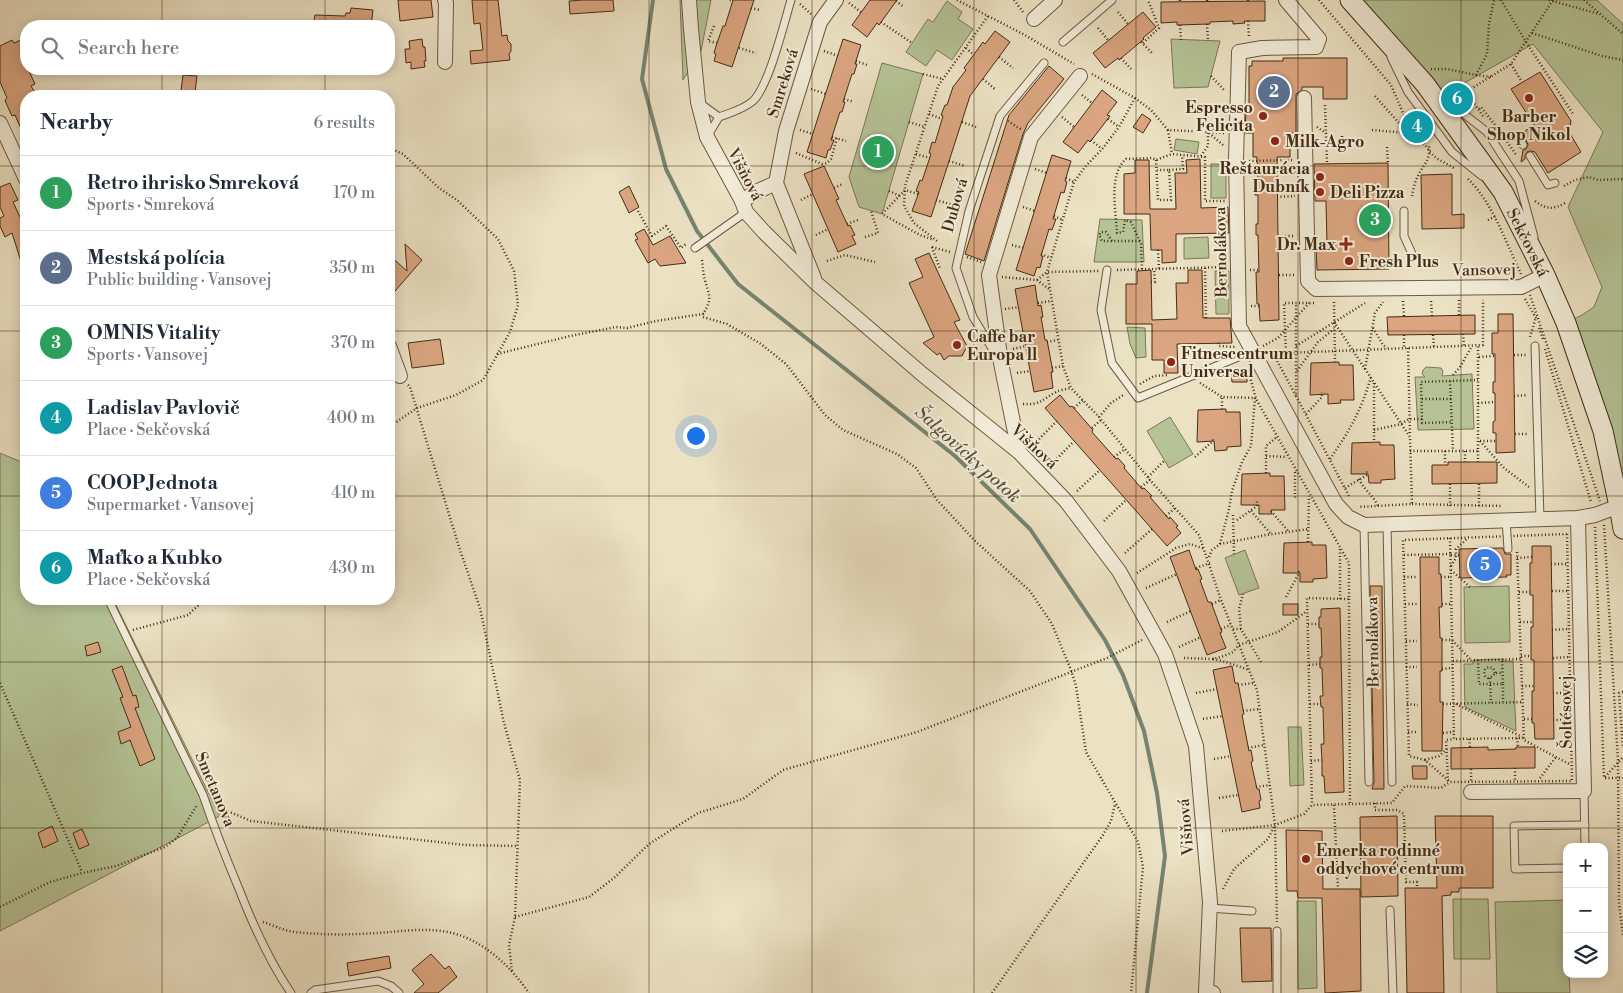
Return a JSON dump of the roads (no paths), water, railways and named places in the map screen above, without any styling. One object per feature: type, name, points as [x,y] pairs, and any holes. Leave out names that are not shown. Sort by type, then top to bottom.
[{"type":"street","points":[[445,0],[445,62]]},
{"type":"street","name":"Višňová","points":[[690,0],[698,102],[707,137],[744,206],[764,232],[816,283],[922,374],[1018,452],[1066,501],[1119,571],[1165,654],[1196,746],[1209,908],[1206,992],[1213,993]]},
{"type":"street","points":[[1029,15],[1055,0]]},
{"type":"street","name":"Bernolákova","points":[[1286,0],[1319,39],[1316,47],[1262,48],[1239,52],[1240,160],[1236,201],[1239,326],[1257,349],[1336,504],[1348,517],[1364,525]]},
{"type":"street","name":"Sekčovská","points":[[1350,0],[1420,78],[1503,192],[1566,322],[1603,431],[1623,529]]},
{"type":"street","name":"Smreková","points":[[776,183],[786,131],[820,22],[843,1]]},
{"type":"street","name":"Dubová","points":[[1018,452],[1001,364],[989,275],[1032,136],[1082,72]]},
{"type":"street","name":"Vansovej","points":[[1304,98],[1308,281],[1316,289],[1521,287],[1545,276]]},
{"type":"street","points":[[0,123],[20,166]]},
{"type":"street","points":[[744,206],[758,191],[776,183],[816,283]]},
{"type":"street","points":[[395,362],[400,376]]},
{"type":"street","points":[[1364,525],[1578,518],[1595,515],[1619,506]]},
{"type":"street","name":"Šoltésovej","points":[[1578,518],[1584,791]]},
{"type":"street","points":[[1471,787],[1584,791]]},
{"type":"lane","name":"Smreková","points":[[718,117],[734,112],[754,100],[765,82],[791,0]]},
{"type":"lane","points":[[1063,42],[1112,0]]},
{"type":"lane","points":[[1379,32],[1408,92],[1452,152],[1503,192]]},
{"type":"lane","name":"Dubová","points":[[1001,364],[973,317],[956,268],[969,211],[1000,116],[1044,63]]},
{"type":"lane","points":[[1420,78],[1487,132],[1519,182],[1545,276]]},
{"type":"lane","points":[[698,102],[718,117],[707,137]]},
{"type":"lane","points":[[1517,135],[1523,145]]},
{"type":"lane","points":[[1530,156],[1548,186],[1557,186]]},
{"type":"lane","points":[[696,248],[744,206]]},
{"type":"lane","points":[[1404,211],[1404,236],[1413,256]]},
{"type":"lane","points":[[1107,270],[1101,310],[1112,363],[1138,398],[1257,349]]},
{"type":"lane","points":[[1531,346],[1540,519]]},
{"type":"lane","points":[[1506,520],[1508,549]]},
{"type":"lane","name":"Bernolákova","points":[[1387,524],[1392,782]]},
{"type":"lane","name":"Bernolákova","points":[[1364,525],[1369,782]]},
{"type":"lane","name":"Smetanova","points":[[111,605],[204,798],[249,914],[267,954],[291,993]]},
{"type":"lane","points":[[1584,791],[1585,843]]},
{"type":"lane","points":[[1563,868],[1515,869],[1514,826],[1585,825]]},
{"type":"lane","points":[[1209,908],[1252,911]]},
{"type":"lane","points":[[1390,910],[1393,993]]},
{"type":"lane","points":[[1277,931],[1277,993]]},
{"type":"lane","points":[[311,993],[314,990],[378,981],[391,986],[399,993]]},
{"type":"waterway","name":"Šalgovícky potok","points":[[653,0],[642,79],[666,169],[697,231],[738,284],[955,456],[1030,529],[1105,640],[1123,675],[1144,731],[1157,793],[1165,856],[1147,993]]},
{"type":"place","name":"Mestská polícia","points":[[1274,92]]},
{"type":"place","name":"Barber Shop Nikol","points":[[1529,98]]},
{"type":"place","name":"Maťko a Kubko","points":[[1457,99]]},
{"type":"place","name":"Espresso Felicita","points":[[1263,116]]},
{"type":"place","name":"Ladislav Pavlovič","points":[[1417,127]]},
{"type":"place","name":"Milk-Agro","points":[[1275,141]]},
{"type":"place","name":"Retro ihrisko Smreková","points":[[878,152]]},
{"type":"place","name":"Reštaurácia Dubník","points":[[1320,177]]},
{"type":"place","name":"Deli Pizza","points":[[1320,192]]},
{"type":"place","name":"OMNIS Vitality","points":[[1375,220]]},
{"type":"place","name":"Dr. Max","points":[[1346,244]]},
{"type":"place","name":"Fresh Plus","points":[[1349,261]]},
{"type":"place","name":"Caffe bar Europa ll","points":[[957,345]]},
{"type":"place","name":"Fitnescentrum Universal","points":[[1171,362]]},
{"type":"place","name":"COOP Jednota","points":[[1485,565]]},
{"type":"place","name":"Emerka rodinné oddychové centrum","points":[[1306,859]]}]
